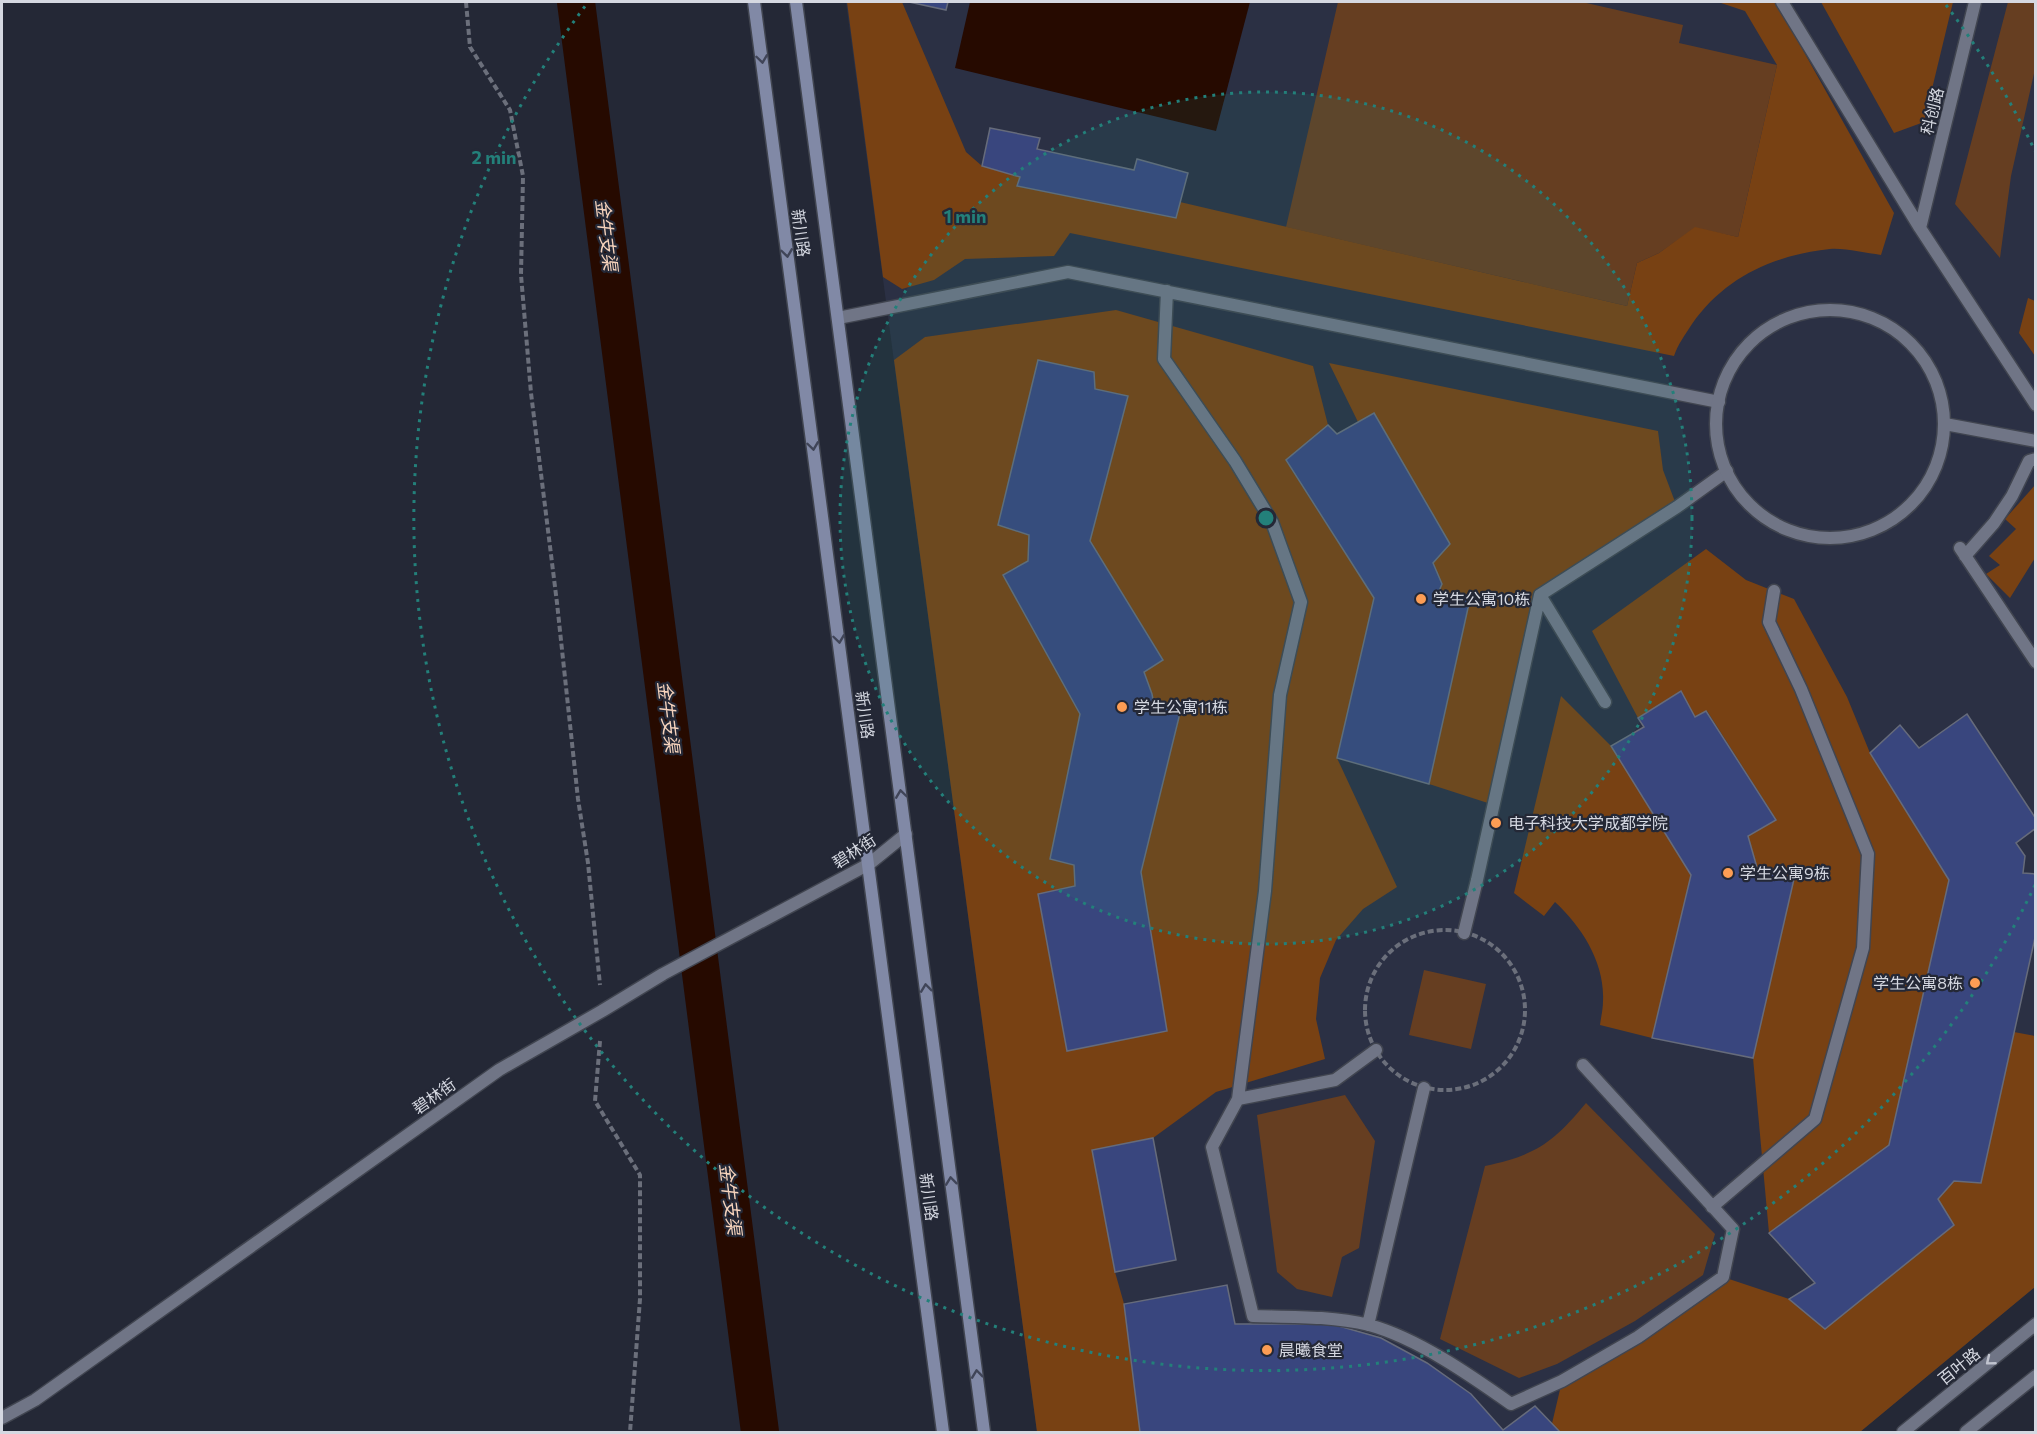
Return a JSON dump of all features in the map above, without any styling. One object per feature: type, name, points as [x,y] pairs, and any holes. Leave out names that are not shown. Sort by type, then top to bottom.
[{"type":"main road","name":"新川路","points":[[754,2],[943,1432]]},
{"type":"main road","name":"新川路","points":[[796,2],[984,1432]]},
{"type":"street","points":[[1782,2],[1920,228],[2036,405]]},
{"type":"street","name":"科创路","points":[[1920,228],[1975,2]]},
{"type":"street","points":[[838,318],[1068,272],[1719,402]]},
{"type":"street","points":[[1167,291],[1164,359],[1235,461],[1272,522],[1301,602],[1280,695],[1270,802],[1265,891],[1238,1099],[1212,1147],[1254,1316],[1309,1317],[1368,1325],[1394,1333],[1464,1371],[1511,1404],[1562,1381],[1638,1337],[1724,1277],[1733,1228],[1583,1065]]},
{"type":"street","points":[[1810,310],[1847,310],[1883,322],[1913,344],[1934,374],[1944,410],[1945,424],[1942,448],[1928,483],[1903,513],[1870,532],[1832,539],[1794,533],[1760,516],[1734,488],[1718,452],[1716,413],[1725,377],[1746,346],[1775,323],[1810,310]]},
{"type":"street","points":[[1945,424],[2036,441]]},
{"type":"street","points":[[2036,459],[2029,461],[2012,496],[1994,524],[1963,552],[2036,662]]},
{"type":"street","points":[[1464,933],[1540,596],[1677,507],[1727,471]]},
{"type":"street","points":[[1712,1207],[1815,1119],[1863,948],[1868,854],[1801,689],[1769,622],[1774,591]]},
{"type":"street","points":[[1540,596],[1605,702]]},
{"type":"street","name":"碧林街","points":[[2,1418],[35,1400],[499,1070],[663,974],[868,864],[906,834]]},
{"type":"street","points":[[1238,1099],[1335,1080],[1376,1050]]},
{"type":"street","points":[[1368,1325],[1424,1088]]},
{"type":"street","name":"百叶路","points":[[1903,1432],[2036,1324]]},
{"type":"street","points":[[1966,1432],[2036,1376]]},
{"type":"path","points":[[466,2],[470,47],[510,110],[523,176],[521,275],[531,393],[578,799],[588,863],[602,1011],[595,1101],[640,1174],[640,1299],[630,1432]]},
{"type":"path","points":[[1434,930],[1464,933],[1485,940],[1505,956],[1519,978],[1525,1003],[1523,1029],[1513,1052],[1496,1072],[1482,1081],[1450,1091],[1424,1088],[1399,1077],[1380,1058],[1376,1050],[1367,1033],[1365,1005],[1371,979],[1386,956],[1407,938],[1434,930]]},
{"type":"shaded area","name":"电子科技大学成都学院","points":[[846,2],[2035,2],[2035,1287],[1860,1432],[1037,1432]]},
{"type":"shaded area","points":[[847,2],[902,2],[966,152],[982,166],[1020,177],[1017,186],[1175,218],[1180,202],[1627,306],[1637,263],[1659,253],[1695,227],[1738,237],[1777,65],[1745,11],[1718,2],[1776,2],[1894,213],[1881,255],[1836,249],[1809,252],[1770,263],[1735,281],[1705,308],[1684,336],[1674,356],[1070,233],[1054,256],[965,259],[934,280],[902,289],[883,277]]},
{"type":"shaded area","points":[[970,2],[1250,2],[1216,131],[955,68]]},
{"type":"shaded area","points":[[1338,2],[1582,2],[1683,25],[1679,43],[1777,65],[1738,237],[1695,228],[1659,253],[1637,263],[1627,306],[1286,227]]},
{"type":"shaded area","points":[[1821,2],[1953,2],[1924,122],[1894,133]]},
{"type":"shaded area","points":[[2008,2],[2035,2],[2035,69],[2011,176],[2000,258],[1955,204]]},
{"type":"shaded area","points":[[2028,298],[2035,301],[2035,356],[2019,333]]},
{"type":"shaded area","points":[[1116,310],[1313,366],[1328,425],[1286,461],[1374,598],[1337,758],[1397,887],[1363,909],[1336,940],[1320,978],[1316,1019],[1325,1059],[1216,1092],[1153,1138],[1092,1150],[1115,1272],[1136,1346],[1147,1432],[1037,1432],[894,360],[925,337]],"holes":[[[1038,360],[1093,372],[1095,389],[1128,396],[1090,541],[1163,659],[1144,672],[1154,705],[1181,710],[1141,872],[1167,1031],[1067,1051],[1038,895],[1075,886],[1074,865],[1050,859],[1080,714],[1003,575],[1028,561]]]},
{"type":"shaded area","points":[[1329,363],[1658,431],[1663,470],[1677,507],[1540,596],[1494,805],[1429,784],[1470,599],[1439,591],[1442,584],[1433,563],[1450,544],[1374,414],[1358,422]]},
{"type":"shaded area","points":[[2035,485],[2035,558],[2010,598],[1986,574],[2000,565],[1989,556],[2016,529],[2005,519]]},
{"type":"shaded area","points":[[1706,549],[1746,580],[1794,599],[1847,697],[1870,753],[1949,880],[1889,1145],[1769,1233],[1753,1058],[1793,879],[1758,871],[1748,836],[1776,819],[1707,711],[1695,717],[1681,691],[1638,718],[1592,631]]},
{"type":"shaded area","points":[[1561,696],[1611,746],[1691,875],[1652,1038],[1600,1025],[1603,987],[1596,960],[1583,934],[1555,902],[1544,916],[1514,893]]},
{"type":"shaded area","points":[[1424,970],[1486,984],[1471,1049],[1409,1035]]},
{"type":"shaded area","points":[[2014,1032],[2035,1036],[2035,1287],[1860,1432],[1550,1432],[1562,1381],[1723,1277],[1789,1299],[1825,1329],[1954,1225],[1938,1199],[1954,1181],[1981,1183]]},
{"type":"shaded area","points":[[1345,1095],[1375,1141],[1359,1248],[1342,1257],[1332,1297],[1297,1289],[1277,1272],[1257,1115]]},
{"type":"shaded area","points":[[1586,1103],[1715,1234],[1703,1275],[1635,1321],[1557,1364],[1519,1378],[1440,1339],[1485,1166],[1531,1152],[1553,1138]]},
{"type":"building","points":[[909,2],[948,2],[946,10]]},
{"type":"building","points":[[990,128],[1040,138],[1037,149],[1134,170],[1137,159],[1188,173],[1176,218],[1017,186],[1020,177],[982,166]]},
{"type":"building","name":"学生公寓11栋","points":[[1038,360],[1094,372],[1095,389],[1128,396],[1090,541],[1163,660],[1144,672],[1154,705],[1181,709],[1141,872],[1167,1031],[1067,1051],[1038,894],[1075,886],[1074,865],[1050,859],[1080,714],[1003,575],[1028,561],[1029,535],[998,525]]},
{"type":"building","name":"学生公寓10栋","points":[[1374,413],[1450,544],[1433,563],[1442,584],[1439,591],[1470,599],[1429,784],[1337,758],[1374,598],[1286,460],[1328,425],[1337,434]]},
{"type":"building","name":"学生公寓9栋","points":[[1681,691],[1695,717],[1706,711],[1776,820],[1748,836],[1758,871],[1794,879],[1753,1058],[1652,1038],[1691,875],[1611,746],[1644,727],[1638,718]]},
{"type":"building","name":"学生公寓8栋","points":[[1967,714],[2036,819],[2036,828],[2016,843],[2025,856],[2023,873],[2036,874],[2036,933],[1981,1183],[1954,1181],[1938,1199],[1954,1225],[1825,1329],[1789,1299],[1815,1283],[1769,1233],[1889,1145],[1949,880],[1870,753],[1900,725],[1919,748]]},
{"type":"building","points":[[1153,1138],[1176,1260],[1115,1272],[1092,1150]]},
{"type":"building","name":"晨曦食堂","points":[[1227,1285],[1235,1324],[1332,1324],[1381,1338],[1427,1363],[1471,1394],[1503,1430],[1535,1406],[1560,1432],[1140,1432],[1124,1304]]},
{"type":"waterway","name":"金牛支渠","points":[[576,2],[760,1432]]},
{"type":"place","name":"学生公寓10栋","points":[[1421,599]]},
{"type":"place","name":"学生公寓11栋","points":[[1122,707]]},
{"type":"place","name":"电子科技大学成都学院","points":[[1496,823]]},
{"type":"place","name":"学生公寓9栋","points":[[1728,873]]},
{"type":"place","name":"学生公寓8栋","points":[[1975,983]]},
{"type":"place","name":"晨曦食堂","points":[[1267,1350]]}]
